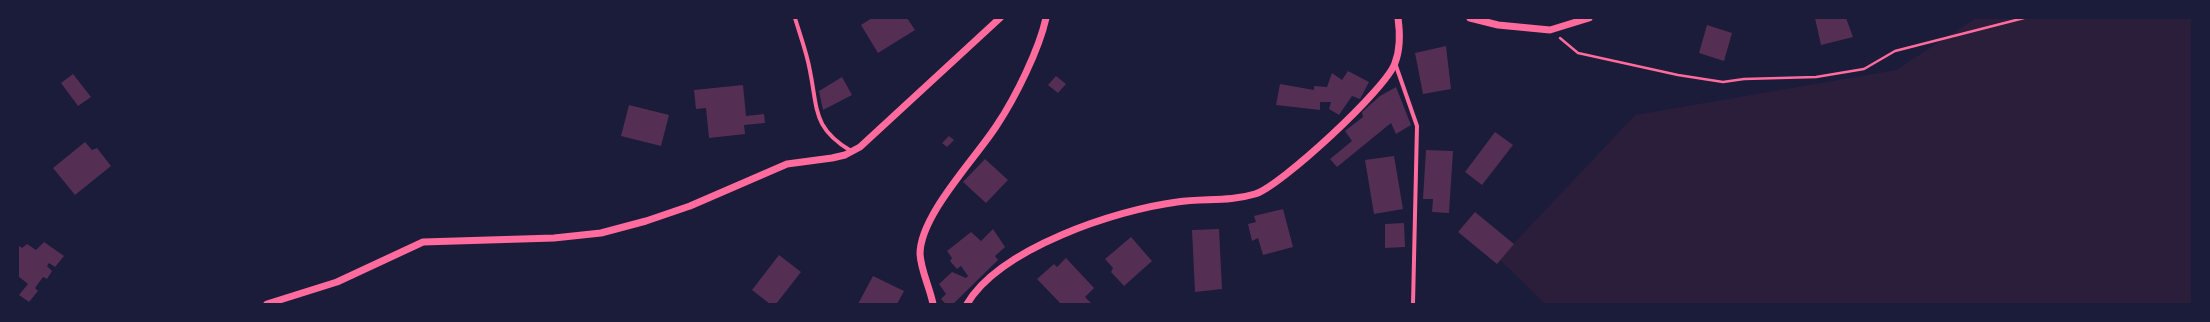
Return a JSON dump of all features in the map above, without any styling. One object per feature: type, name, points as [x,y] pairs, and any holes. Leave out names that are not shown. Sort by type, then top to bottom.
[{"type":"street","points":[[795,18],[810,70],[821,124],[828,135],[852,152]]},
{"type":"street","points":[[267,304],[337,282],[423,242],[554,238],[601,233],[646,221],[690,206],[787,164],[832,158],[852,152],[860,147],[1000,18]]},
{"type":"street","points":[[933,304],[920,254],[924,234],[940,202],[997,126],[1012,99],[1038,44],[1046,18]]},
{"type":"street","points":[[967,304],[980,288],[1010,263],[1050,240],[1092,222],[1178,202],[1225,200],[1256,194],[1275,183],[1303,160],[1370,98],[1385,81],[1395,63],[1400,29],[1398,18]]},
{"type":"street","points":[[1470,18],[1498,25],[1550,30],[1589,18]]},
{"type":"street","points":[[1395,63],[1417,126],[1413,304]]},
{"type":"path","points":[[1550,30],[1578,53],[1678,75],[1723,82],[1744,79],[1816,77],[1864,68],[1895,51],[2024,18]]},
{"type":"shaded area","points":[[1976,18],[2192,18],[2192,304],[1545,304],[1499,259],[1635,115],[1896,70]]},
{"type":"building","points":[[872,18],[907,18],[915,30],[878,53],[861,25]]},
{"type":"building","points":[[1815,18],[1846,18],[1853,37],[1821,45]]},
{"type":"building","points":[[1707,25],[1732,33],[1724,61],[1699,53]]},
{"type":"building","points":[[1446,46],[1451,89],[1423,94],[1415,53]]},
{"type":"building","points":[[1348,71],[1369,82],[1360,99],[1352,96],[1339,115],[1329,109],[1331,102],[1320,102],[1320,110],[1276,105],[1280,84],[1314,90],[1314,86],[1327,87],[1332,73],[1342,80]]},
{"type":"building","points":[[73,74],[91,97],[78,106],[61,83]]},
{"type":"building","points":[[1056,76],[1066,84],[1058,93],[1048,85]]},
{"type":"building","points":[[842,77],[852,95],[823,110],[819,91]]},
{"type":"building","points":[[743,85],[746,116],[764,114],[765,123],[744,125],[745,134],[709,138],[706,108],[696,109],[694,90]]},
{"type":"building","points":[[1396,87],[1411,125],[1396,134],[1391,123],[1337,167],[1330,159],[1352,141],[1345,131],[1363,117],[1362,112],[1380,96]]},
{"type":"building","points":[[629,105],[669,115],[661,146],[621,136]]},
{"type":"building","points":[[1495,132],[1513,145],[1482,185],[1465,172]]},
{"type":"building","points":[[949,136],[954,140],[947,147],[942,143]]},
{"type":"building","points":[[85,142],[92,150],[97,148],[111,166],[75,195],[53,168]]},
{"type":"building","points":[[1426,150],[1453,151],[1449,213],[1432,212],[1433,199],[1423,199]]},
{"type":"building","points":[[1394,156],[1403,209],[1374,214],[1365,160]]},
{"type":"building","points":[[985,159],[1008,180],[986,203],[963,182]]},
{"type":"building","points":[[1283,209],[1293,247],[1263,255],[1258,238],[1252,241],[1248,224],[1256,222],[1254,216]]},
{"type":"building","points":[[1475,212],[1514,244],[1497,264],[1458,232]]},
{"type":"building","points":[[1404,223],[1405,247],[1385,248],[1385,224]]},
{"type":"building","points":[[993,229],[1005,247],[995,256],[998,260],[953,304],[946,304],[941,299],[946,294],[939,284],[952,272],[966,278],[968,276],[961,266],[957,269],[950,261],[952,258],[947,251],[971,232],[981,241]]},
{"type":"building","points":[[1219,229],[1222,289],[1195,292],[1192,230]]},
{"type":"building","points":[[1131,237],[1152,261],[1124,286],[1111,272],[1113,268],[1105,259]]},
{"type":"building","points":[[44,242],[64,256],[55,267],[49,263],[47,266],[52,271],[47,279],[43,277],[35,288],[38,291],[29,302],[19,295],[28,284],[18,276],[18,245],[22,248],[27,244],[36,250]]},
{"type":"building","points":[[779,255],[801,272],[776,304],[770,304],[752,290]]},
{"type":"building","points":[[1066,258],[1094,288],[1085,297],[1092,304],[1061,304],[1037,279],[1054,264],[1057,267]]},
{"type":"building","points":[[873,276],[904,291],[897,304],[858,304]]}]
